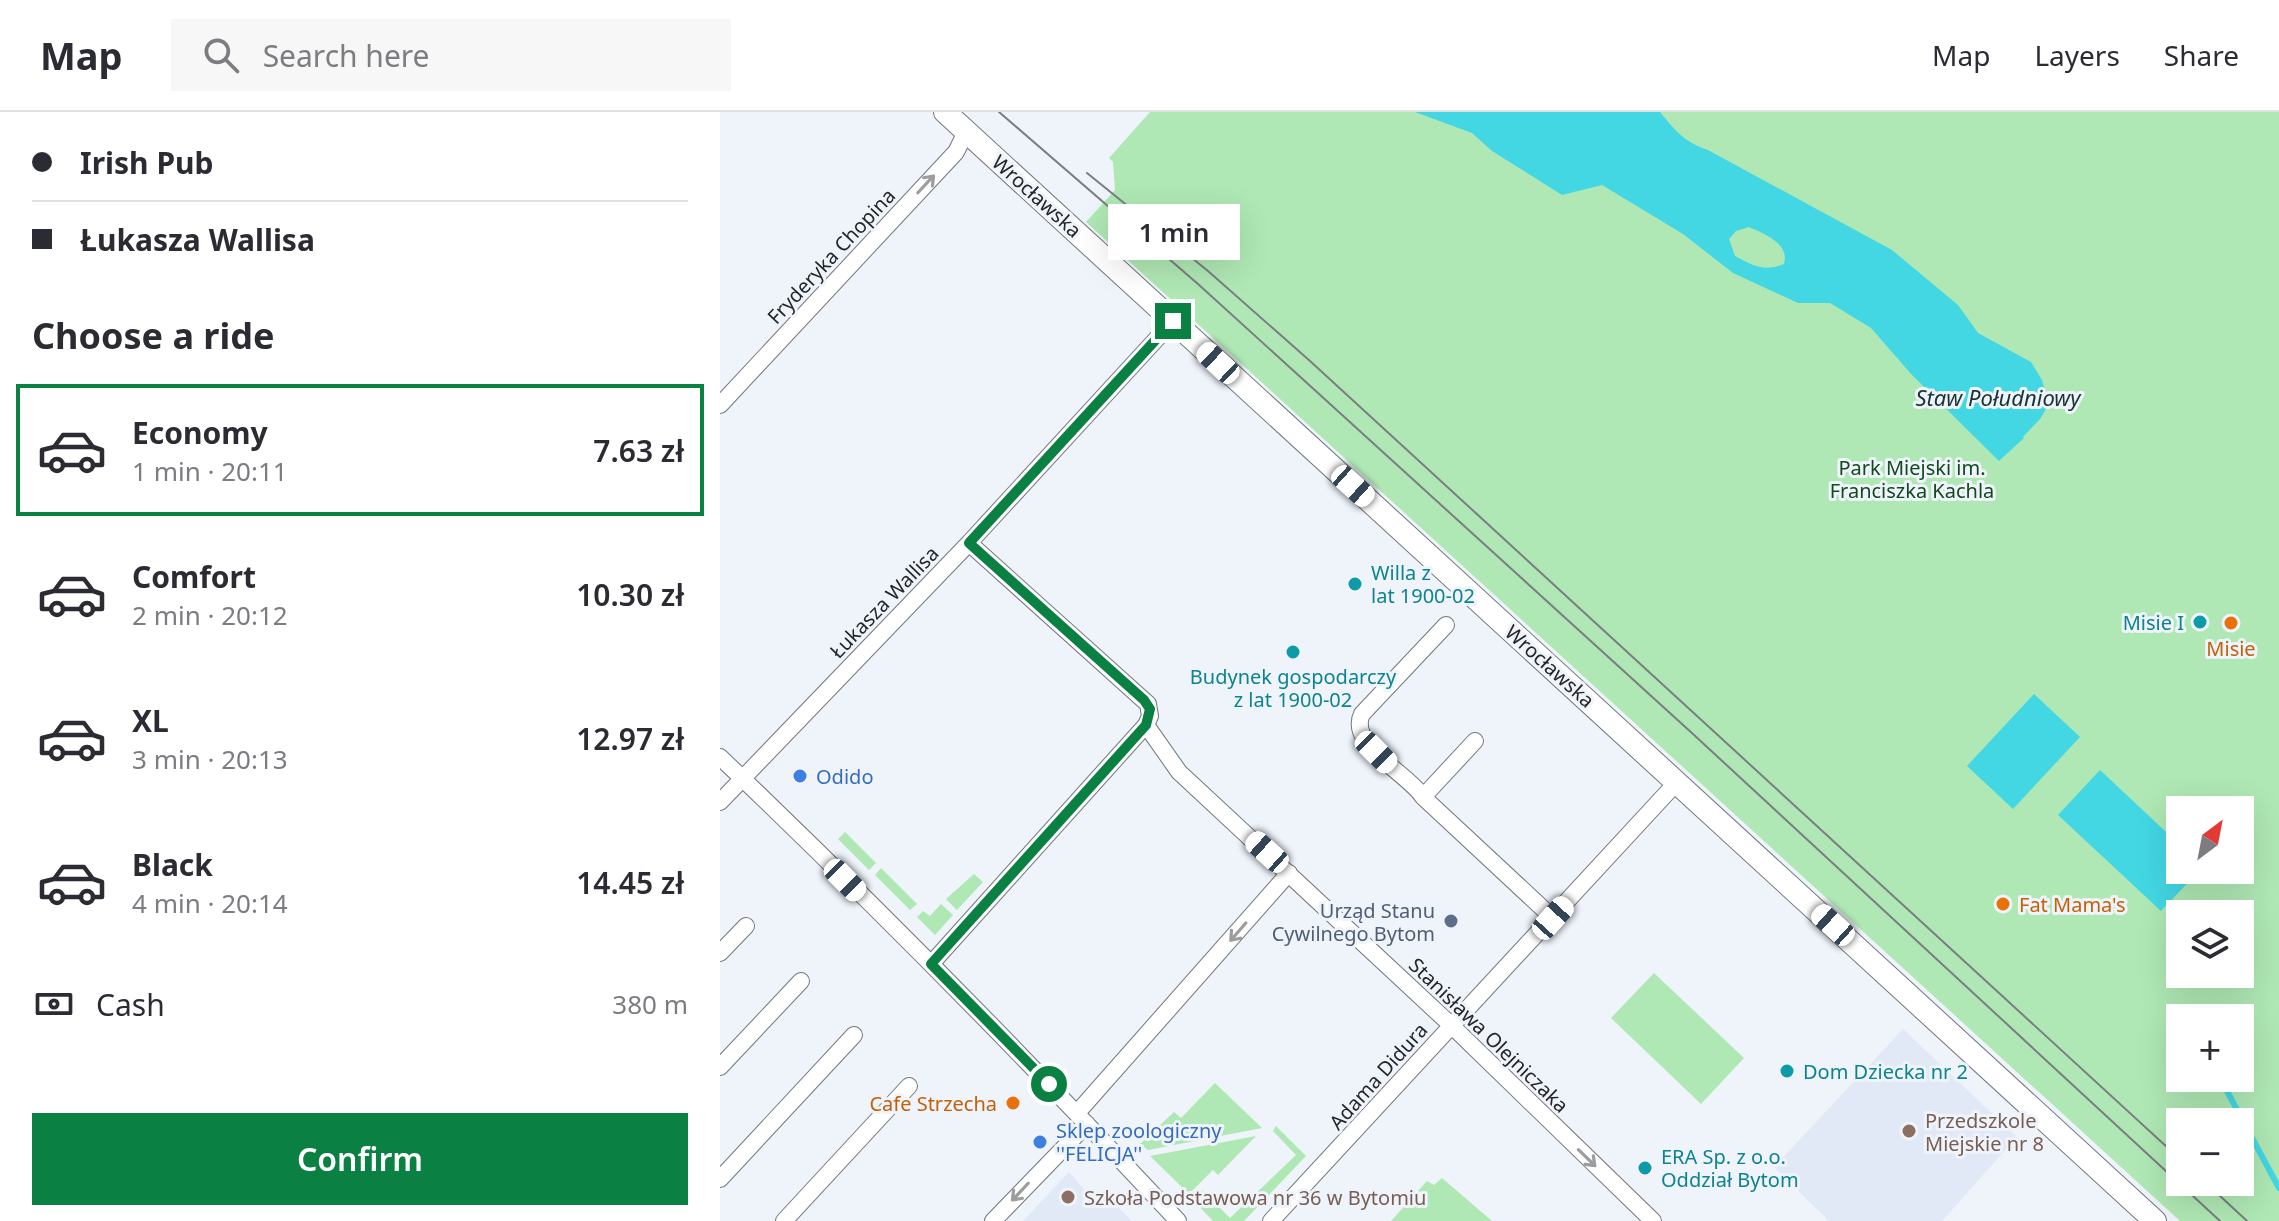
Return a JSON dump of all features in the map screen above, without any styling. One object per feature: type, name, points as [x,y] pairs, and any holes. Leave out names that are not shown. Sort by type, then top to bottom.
[{"type":"main road","name":"Wrocławska","points":[[945,112],[2155,1221]]},
{"type":"street","name":"Fryderyka Chopina","points":[[720,405],[956,152],[966,132]]},
{"type":"street","name":"Łukasza Wallisa","points":[[720,802],[969,543],[1173,321]]},
{"type":"street","name":"Stanisława Olejniczaka","points":[[969,543],[1148,704],[1150,716],[1146,725],[1179,772],[1451,1025],[1653,1221]]},
{"type":"street","points":[[1446,625],[1362,714],[1358,724],[1363,739],[1553,918]]},
{"type":"street","points":[[931,964],[1146,725]]},
{"type":"street","points":[[1423,797],[1475,741]]},
{"type":"street","points":[[720,757],[931,964],[1178,1221]]},
{"type":"street","name":"Adama Didura","points":[[1271,1221],[1677,782]]},
{"type":"street","points":[[993,1221],[1289,873]]},
{"type":"street","points":[[720,953],[746,926]]},
{"type":"street","points":[[720,1067],[801,981]]},
{"type":"street","points":[[720,1179],[854,1035]]},
{"type":"street","points":[[784,1221],[909,1086]]},
{"type":"shaded area","name":"Przedszkole Miejskie nr 8","points":[[1903,1029],[2017,1137],[1942,1221],[1829,1221],[1774,1167]]},
{"type":"shaded area","name":"Szkoła Podstawowa nr 36 w Bytomiu","points":[[1069,1172],[1093,1200],[1104,1193],[1132,1221],[1023,1221]]},
{"type":"green space","name":"Park Miejski im. Franciszka Kachla","points":[[1150,112],[2279,112],[2279,1221],[2180,1221],[1086,222],[1115,190],[1113,162],[1109,158]]},
{"type":"green space","points":[[845,832],[876,863],[869,870],[838,839]]},
{"type":"green space","points":[[881,868],[917,904],[910,910],[875,875]]},
{"type":"green space","points":[[974,874],[983,882],[957,910],[946,899]]},
{"type":"green space","points":[[941,904],[953,915],[935,935],[917,917],[923,911],[930,916]]},
{"type":"green space","points":[[1654,973],[1744,1058],[1701,1104],[1611,1018]]},
{"type":"green space","points":[[1215,1083],[1262,1128],[1148,1150],[1140,1144],[1174,1112],[1181,1118]]},
{"type":"green space","points":[[1276,1126],[1306,1156],[1244,1221],[1213,1221],[1193,1200],[1202,1190],[1230,1218],[1296,1155],[1273,1131]]},
{"type":"green space","points":[[1256,1136],[1218,1175],[1213,1170],[1189,1194],[1150,1156]]},
{"type":"green space","points":[[1442,1178],[1492,1221],[1391,1221],[1427,1181],[1434,1185]]},
{"type":"water","name":"Staw Południowy","points":[[1415,112],[1660,112],[1675,130],[1693,144],[1892,250],[1958,305],[1978,333],[2031,362],[2042,380],[2049,404],[2024,438],[1999,461],[1912,375],[1871,328],[1830,303],[1798,303],[1733,273],[1683,234],[1602,185],[1562,195],[1492,151],[1472,133]],"holes":[[[1749,227],[1780,245],[1785,257],[1784,264],[1771,268],[1759,267],[1735,256],[1729,239],[1736,231]]]},
{"type":"water","points":[[2034,694],[2080,737],[2013,809],[1967,766]]},
{"type":"water","points":[[2100,770],[2166,832],[2166,884],[2187,884],[2171,900],[2166,900],[2161,911],[2058,815]]},
{"type":"waterway","points":[[2228,1092],[2279,1188]]},
{"type":"tram line","points":[[999,112],[1198,284],[1693,734],[2220,1221]]},
{"type":"tram line","points":[[1087,173],[1208,271],[1310,361],[2166,1146]]},
{"type":"tram line","points":[[2220,1196],[2247,1221]]},
{"type":"place","name":"Willa z lat 1900-02","points":[[1355,584]]},
{"type":"place","name":"Misie I","points":[[2200,622]]},
{"type":"place","name":"Misie","points":[[2231,623]]},
{"type":"place","name":"Budynek gospodarczy z lat 1900-02","points":[[1293,652]]},
{"type":"place","name":"Odido","points":[[800,776]]},
{"type":"place","name":"Fat Mama's","points":[[2003,904]]},
{"type":"place","name":"Urząd Stanu Cywilnego Bytom","points":[[1451,921]]},
{"type":"place","name":"Dom Dziecka nr 2","points":[[1787,1071]]},
{"type":"place","name":"Cafe Strzecha","points":[[1013,1103]]},
{"type":"place","name":"Przedszkole Miejskie nr 8","points":[[1909,1131]]},
{"type":"place","name":"Sklep zoologiczny ''FELICJA''","points":[[1040,1142]]},
{"type":"place","name":"ERA Sp. z o.o. Oddział Bytom","points":[[1645,1168]]},
{"type":"place","name":"Szkoła Podstawowa nr 36 w Bytomiu","points":[[1068,1197]]},
{"type":"route","points":[[1049,1084],[931,964],[1146,725],[1150,709],[1144,700],[969,543],[1173,321]]}]
